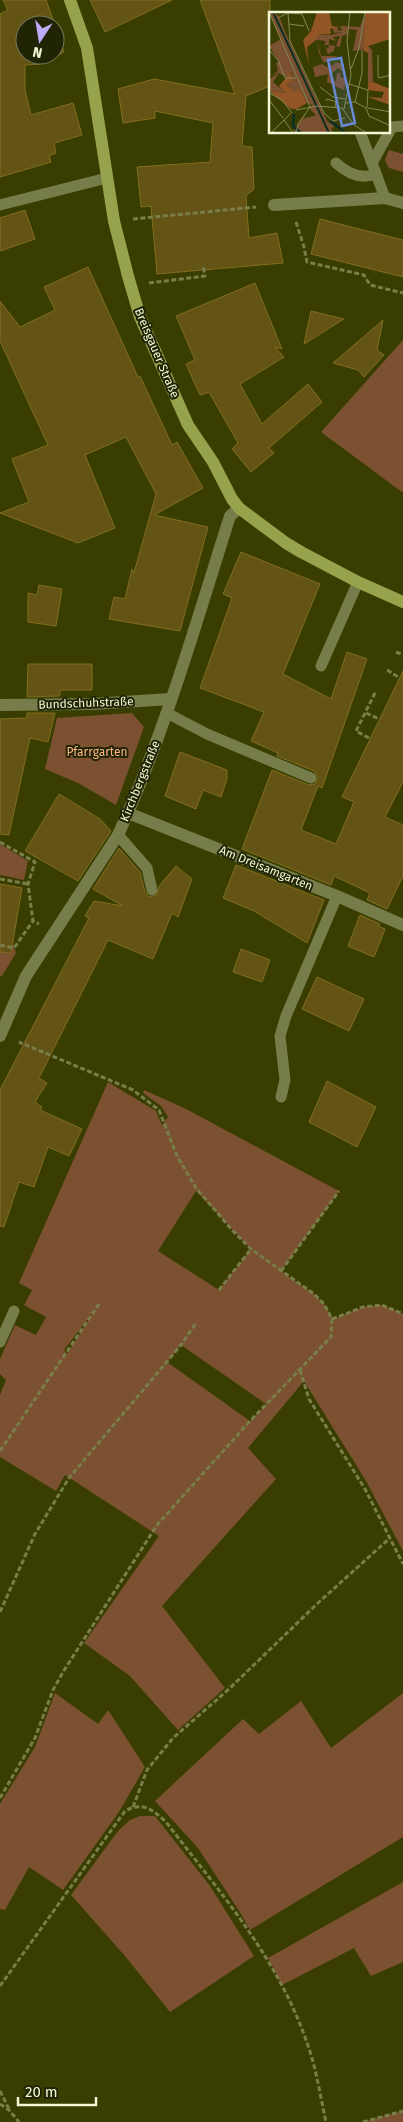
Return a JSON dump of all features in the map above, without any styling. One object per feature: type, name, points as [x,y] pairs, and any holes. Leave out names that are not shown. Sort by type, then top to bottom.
[{"type":"street","name":"Breisgauer Straße","points":[[70,0],[87,48],[114,221],[131,285],[140,317],[188,425],[213,462],[232,499],[239,508],[286,543],[358,582],[403,602]]},
{"type":"street","points":[[274,205],[385,198],[403,203]]},
{"type":"street","name":"Kirchbergstraße","points":[[0,1035],[26,976],[118,835],[167,713],[230,516],[239,508]]},
{"type":"street","name":"Bundschuhstraße","points":[[0,705],[92,704],[171,699]]},
{"type":"street","name":"Am Dreisamgarten","points":[[128,812],[403,924]]},
{"type":"lane","points":[[390,132],[392,127],[403,126]]},
{"type":"lane","points":[[361,134],[385,198]]},
{"type":"lane","points":[[336,163],[346,172],[369,177],[389,134]]},
{"type":"lane","points":[[0,205],[107,178]]},
{"type":"lane","points":[[321,666],[358,582]]},
{"type":"lane","points":[[167,713],[207,734],[311,778]]},
{"type":"lane","points":[[118,835],[147,868],[152,890]]},
{"type":"lane","points":[[281,1098],[285,1080],[280,1036],[286,1016],[337,896]]},
{"type":"lane","points":[[0,1342],[14,1311]]},
{"type":"path","points":[[290,204],[304,246],[307,262],[364,274],[370,285],[403,293]]},
{"type":"path","points":[[114,221],[274,205]]},
{"type":"path","points":[[131,285],[205,276],[203,265]]},
{"type":"path","points":[[396,652],[403,655]]},
{"type":"path","points":[[387,670],[400,678]]},
{"type":"path","points":[[369,738],[356,731],[376,691]]},
{"type":"path","points":[[366,712],[378,719]]},
{"type":"path","points":[[0,842],[35,862],[28,884],[33,921],[14,948],[0,945]]},
{"type":"path","points":[[0,879],[28,884]]},
{"type":"path","points":[[33,921],[54,933]]},
{"type":"path","points":[[0,1035],[133,1090],[160,1110],[178,1156],[196,1188],[251,1249],[314,1294],[324,1304],[332,1319],[331,1337],[250,1421],[157,1525],[63,1672],[53,1690],[35,1738],[0,1798]]},
{"type":"path","points":[[281,1271],[339,1191]]},
{"type":"path","points":[[219,1290],[251,1249]]},
{"type":"path","points":[[0,1451],[99,1304]]},
{"type":"path","points":[[332,1319],[362,1307],[382,1304],[403,1314]]},
{"type":"path","points":[[0,1612],[35,1534],[70,1478],[181,1345],[196,1322]]},
{"type":"path","points":[[300,1370],[310,1400],[365,1489],[403,1564]]},
{"type":"path","points":[[133,1807],[147,1770],[173,1738],[229,1689],[319,1602],[390,1538]]},
{"type":"path","points":[[0,1986],[124,1812],[133,1807],[152,1809],[166,1822],[250,1930],[268,1958],[307,2041],[326,2122]]},
{"type":"path","points":[[0,2091],[9,2110],[19,2122]]},
{"type":"path","points":[[0,2104],[9,2110]]},
{"type":"path","points":[[363,2122],[403,2111]]},
{"type":"green space","points":[[389,150],[403,154],[403,172],[389,168],[385,160]]},
{"type":"green space","points":[[403,340],[403,491],[402,492],[321,432]]},
{"type":"green space","name":"Pfarrgarten","points":[[132,713],[144,727],[116,805],[78,783],[45,769],[57,718]]},
{"type":"green space","points":[[0,844],[28,861],[24,880],[0,875]]},
{"type":"green space","points":[[0,939],[12,941],[16,953],[2,976],[0,976]]},
{"type":"green space","points":[[108,1082],[156,1111],[162,1125],[168,1117],[161,1106],[143,1093],[144,1090],[184,1108],[339,1191],[281,1271],[314,1294],[324,1304],[333,1319],[363,1307],[382,1305],[403,1314],[403,1551],[366,1481],[304,1381],[248,1448],[276,1479],[162,1606],[225,1688],[178,1730],[130,1676],[84,1643],[159,1536],[65,1475],[56,1491],[0,1457],[0,1395],[6,1380],[0,1374],[0,1359],[15,1325],[36,1335],[46,1317],[24,1305],[32,1290],[19,1283]],"holes":[[[196,1191],[251,1249],[219,1290],[158,1251]],[[94,1311],[67,1354],[64,1350]],[[181,1345],[266,1405],[250,1421],[167,1362]]]},
{"type":"green space","points":[[55,1693],[98,1724],[108,1710],[145,1767],[119,1812],[63,1890],[29,1867],[5,1910],[0,1909],[0,1804],[35,1747]]},
{"type":"green space","points":[[403,1693],[403,1837],[250,1930],[198,1848],[155,1801],[243,1719],[259,1734],[301,1701],[331,1748]]},
{"type":"green space","points":[[140,1816],[155,1816],[210,1886],[254,1956],[170,2012],[125,1956],[71,1895],[118,1831],[130,1820]]},
{"type":"green space","points":[[403,1882],[403,1962],[371,1976],[354,1948],[282,1985],[268,1958]]},
{"type":"green space","points":[[403,2111],[403,2122],[363,2122]]},
{"type":"building","points":[[3,0],[46,0],[51,15],[15,15],[15,65],[25,65],[25,90],[31,115],[73,103],[82,135],[54,143],[56,153],[49,156],[51,162],[0,177],[0,14],[8,10]]},
{"type":"building","points":[[90,0],[172,0],[105,32]]},
{"type":"building","points":[[200,0],[270,0],[269,86],[246,96],[242,146],[252,147],[254,189],[246,196],[249,238],[277,233],[283,263],[157,274],[151,206],[141,207],[137,167],[210,162],[213,123],[155,111],[155,118],[123,123],[118,89],[154,79],[235,94]]},
{"type":"building","points":[[25,210],[35,239],[0,251],[0,218]]},
{"type":"building","points":[[320,219],[403,240],[403,277],[311,254]]},
{"type":"building","points":[[88,267],[138,377],[140,376],[172,445],[177,442],[203,488],[154,515],[208,527],[180,631],[109,619],[114,597],[125,599],[132,569],[134,573],[156,494],[126,437],[85,455],[115,528],[78,543],[0,513],[29,502],[12,459],[48,445],[0,341],[0,301],[20,327],[55,310],[44,287]]},
{"type":"building","points":[[255,283],[282,349],[275,347],[284,357],[240,384],[262,424],[308,384],[322,402],[269,448],[274,453],[251,472],[232,449],[238,443],[209,392],[200,395],[186,364],[195,360],[176,316]]},
{"type":"building","points":[[311,311],[344,319],[304,344]]},
{"type":"building","points":[[383,320],[377,350],[384,355],[364,377],[358,370],[333,363]]},
{"type":"building","points":[[241,552],[320,584],[283,674],[331,699],[347,652],[367,659],[322,788],[318,786],[301,830],[336,844],[354,802],[342,797],[403,671],[403,782],[385,817],[403,825],[403,876],[387,909],[367,900],[370,893],[334,876],[331,885],[242,849],[272,770],[309,785],[315,784],[318,778],[314,771],[277,756],[278,753],[251,741],[264,712],[200,688],[232,598],[223,594]]},
{"type":"building","points":[[39,585],[62,589],[56,626],[28,622],[28,593],[37,595]]},
{"type":"building","points":[[28,664],[92,664],[92,690],[61,690],[59,696],[27,697]]},
{"type":"building","points":[[27,713],[55,713],[48,742],[30,738],[9,835],[0,834],[0,719],[27,718]]},
{"type":"building","points":[[180,752],[227,770],[227,779],[221,797],[203,790],[196,809],[165,796]]},
{"type":"building","points":[[59,794],[100,819],[111,831],[78,881],[25,851]]},
{"type":"building","points":[[119,848],[140,872],[145,892],[149,897],[157,895],[159,886],[176,866],[192,879],[178,917],[172,913],[153,959],[108,940],[39,1078],[47,1083],[35,1102],[42,1107],[40,1110],[82,1129],[69,1156],[48,1147],[34,1187],[19,1182],[4,1227],[0,1226],[0,1090],[89,918],[85,916],[94,901],[123,906],[93,889]]},
{"type":"building","points":[[236,865],[324,900],[307,943],[254,911],[223,898]]},
{"type":"building","points":[[0,884],[22,888],[11,953],[0,952]]},
{"type":"building","points":[[360,915],[380,924],[378,926],[385,929],[374,957],[348,946]]},
{"type":"building","points":[[241,949],[270,960],[262,982],[233,972]]},
{"type":"building","points":[[317,977],[364,999],[349,1031],[302,1009]]},
{"type":"building","points":[[327,1081],[376,1107],[357,1147],[309,1122]]}]
